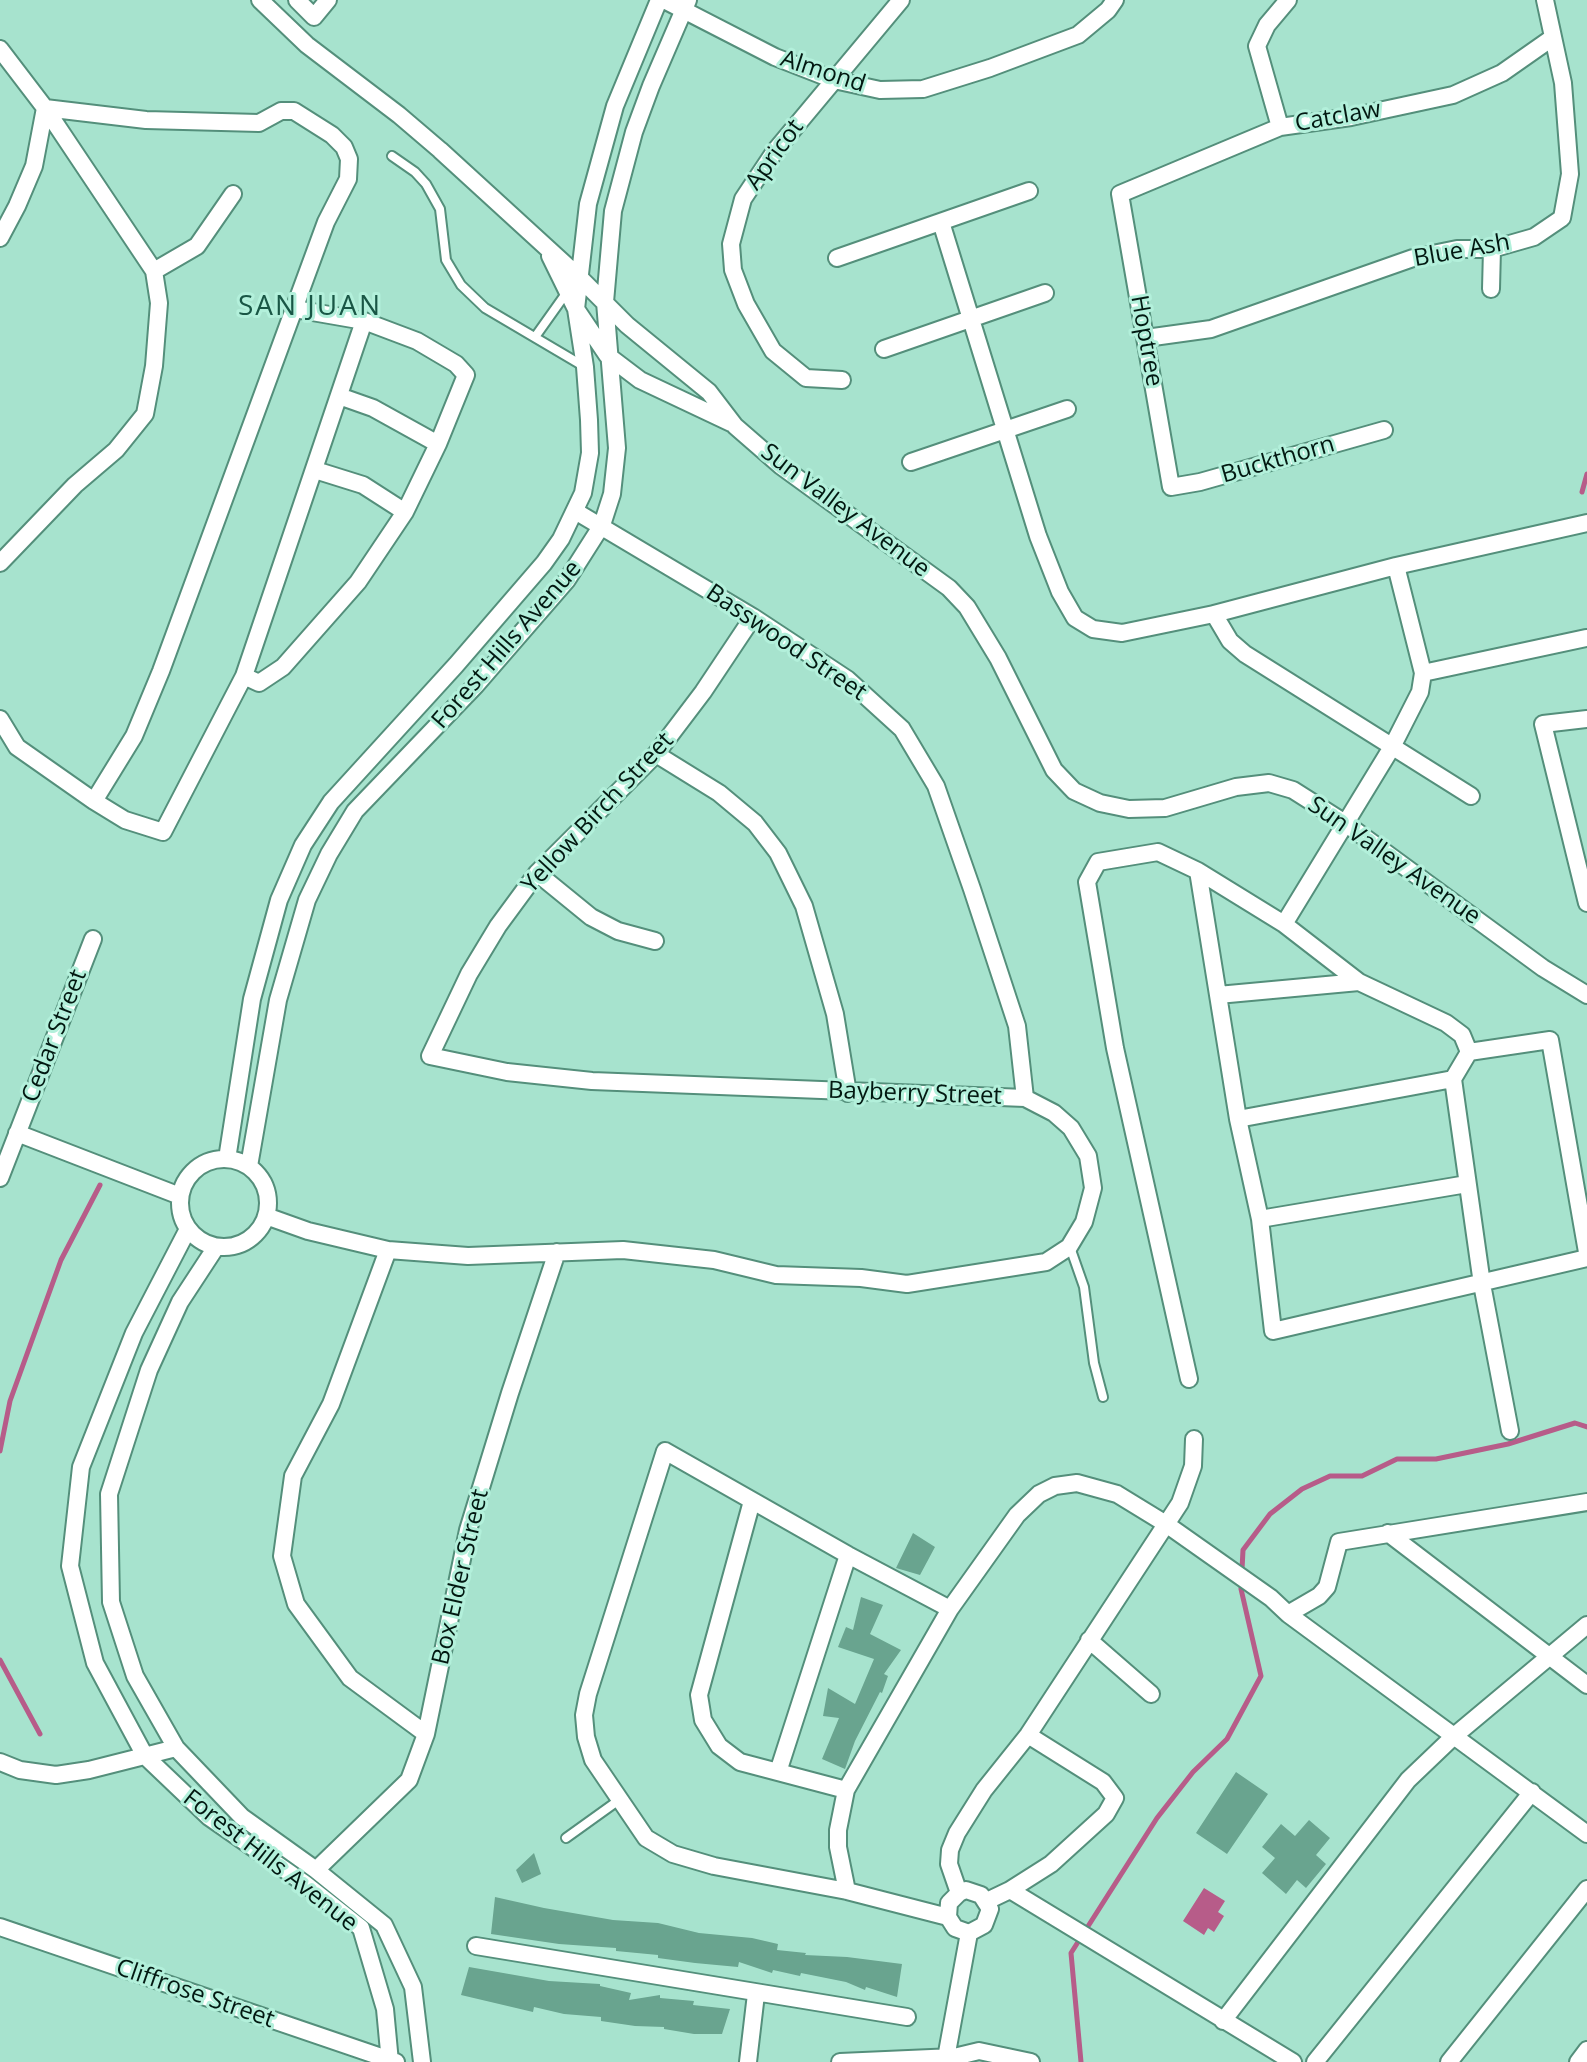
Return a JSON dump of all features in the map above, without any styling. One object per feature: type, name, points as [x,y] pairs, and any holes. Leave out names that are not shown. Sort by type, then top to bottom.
[{"type":"street","name":"Sun Valley Avenue","points":[[260,0],[327,62],[399,115],[440,150],[627,325],[709,392],[735,426]]},
{"type":"street","points":[[297,0],[314,17],[328,0]]},
{"type":"street","name":"Almond","points":[[662,0],[686,4],[775,57],[834,80],[880,90],[923,89],[1078,35],[1108,10],[1115,0]]},
{"type":"street","name":"Forest Hills Avenue","points":[[227,1159],[252,999],[279,900],[303,845],[331,802],[544,563],[583,493],[590,453],[585,367],[576,309],[588,204],[615,106],[662,0]]},
{"type":"street","name":"Apricot","points":[[842,380],[806,378],[773,351],[760,332],[737,281],[731,244],[743,199],[775,151],[901,0]]},
{"type":"street","points":[[1280,127],[1257,46],[1267,25],[1288,0]]},
{"type":"street","name":"Blue Ash","points":[[1146,338],[1211,329],[1413,258],[1457,249],[1492,249],[1534,237],[1562,218],[1570,174],[1563,83],[1545,0]]},
{"type":"street","name":"Forest Hills Avenue","points":[[249,1166],[278,1000],[307,900],[329,854],[355,811],[476,685],[558,591],[587,552],[602,525],[612,494],[617,448],[607,355],[605,302],[608,251],[621,176],[651,86],[686,4]]},
{"type":"street","name":"Catclaw","points":[[1120,194],[1280,127],[1351,117],[1453,95],[1502,73],[1552,38]]},
{"type":"street","points":[[0,49],[45,108],[154,271],[159,303],[154,366],[145,414],[116,450],[75,485],[0,563]]},
{"type":"street","points":[[0,238],[34,166],[45,108]]},
{"type":"street","points":[[45,108],[146,120],[259,123],[281,111],[294,111],[332,135],[344,147],[349,159],[348,179],[326,222],[161,671],[134,736],[94,801]]},
{"type":"street","points":[[837,258],[1029,191]]},
{"type":"street","points":[[154,271],[197,246],[233,194]]},
{"type":"street","name":"Hoptree","points":[[1120,194],[1171,487]]},
{"type":"street","points":[[941,222],[1038,536],[1060,592],[1075,618],[1093,629],[1122,633],[1214,614],[1396,566],[1587,523]]},
{"type":"street","points":[[1491,289],[1492,249]]},
{"type":"street","name":"Sun Valley Avenue","points":[[547,250],[576,309],[607,355],[640,380],[735,426],[821,498],[949,588],[967,607],[1021,698],[1054,770],[1074,791],[1100,803],[1129,809],[1165,808],[1236,787],[1269,783],[1293,790],[1345,823],[1543,968],[1587,995]]},
{"type":"street","points":[[884,349],[1045,293]]},
{"type":"street","points":[[244,676],[259,683],[283,667],[358,582],[405,512],[438,444],[466,375],[417,341],[364,321],[295,309]]},
{"type":"street","points":[[0,719],[17,747],[94,801],[125,820],[163,832],[244,676],[364,321]]},
{"type":"street","points":[[339,396],[373,408],[438,444]]},
{"type":"street","points":[[911,462],[1067,409]]},
{"type":"street","name":"Buckthorn","points":[[1171,487],[1200,482],[1384,430]]},
{"type":"street","points":[[315,470],[363,485],[405,512]]},
{"type":"street","name":"Basswood Street","points":[[575,511],[753,617],[847,679],[902,729],[936,786],[1017,1026],[1025,1098]]},
{"type":"street","points":[[1284,924],[1392,747],[1420,692],[1423,673],[1396,566]]},
{"type":"street","points":[[1214,614],[1230,641],[1245,654],[1471,796]]},
{"type":"street","name":"Yellow Birch Street","points":[[430,1056],[469,974],[498,926],[537,873],[656,754],[703,692],[753,617]]},
{"type":"street","points":[[1423,673],[1586,638]]},
{"type":"street","points":[[1587,719],[1543,724],[1587,903]]},
{"type":"street","points":[[656,754],[719,793],[755,823],[778,853],[804,906],[835,1014],[848,1093]]},
{"type":"street","points":[[1189,1379],[1115,1048],[1087,882],[1098,862],[1158,852],[1198,871],[1284,924],[1359,982],[1446,1023],[1462,1035],[1469,1052]]},
{"type":"street","points":[[1198,871],[1238,1119],[1260,1219],[1273,1331],[1587,1258]]},
{"type":"street","points":[[537,873],[591,917],[618,931],[655,941]]},
{"type":"street","name":"Cedar Street","points":[[0,1178],[93,939]]},
{"type":"street","points":[[1218,995],[1359,982]]},
{"type":"street","points":[[1469,1052],[1550,1040],[1587,1252]]},
{"type":"street","points":[[1469,1052],[1453,1079],[1482,1284],[1510,1431]]},
{"type":"street","name":"Bayberry Street","points":[[430,1056],[507,1072],[592,1081],[1025,1098],[1054,1113],[1071,1128],[1088,1156],[1093,1188],[1084,1222],[1069,1247]]},
{"type":"street","points":[[1238,1119],[1453,1079]]},
{"type":"street","points":[[17,1133],[180,1196]]},
{"type":"street","points":[[227,1159],[249,1166],[266,1188],[266,1216],[252,1237],[229,1247],[205,1244],[188,1229],[181,1214],[180,1196],[184,1184],[202,1165],[227,1159]]},
{"type":"street","points":[[1260,1219],[1467,1184]]},
{"type":"street","points":[[266,1216],[308,1231],[388,1250],[468,1256],[623,1250],[714,1260],[776,1275],[861,1278],[907,1284],[1046,1262],[1069,1247]]},
{"type":"street","name":"Forest Hills Avenue","points":[[188,1229],[134,1333],[81,1467],[70,1566],[95,1663],[145,1756],[209,1817],[304,1883],[361,1928],[385,2009],[392,2061]]},
{"type":"street","name":"Forest Hills Avenue","points":[[216,1247],[180,1302],[149,1370],[109,1494],[111,1602],[135,1676],[176,1748],[242,1817],[316,1870],[384,1925],[413,1987],[422,2062]]},
{"type":"street","points":[[388,1250],[331,1404],[293,1476],[282,1556],[296,1604],[350,1678],[426,1734]]},
{"type":"street","name":"Box Elder Street","points":[[316,1870],[409,1780],[426,1734],[468,1530],[557,1252]]},
{"type":"street","points":[[959,1893],[949,1864],[950,1850],[957,1833],[984,1790],[1028,1735],[1180,1503],[1193,1466],[1194,1439]]},
{"type":"street","points":[[948,1917],[847,1891],[714,1866],[673,1854],[646,1838],[593,1760],[584,1715],[665,1451],[950,1609]]},
{"type":"street","points":[[847,1891],[838,1847],[846,1790],[950,1609],[1017,1515],[1039,1494],[1055,1486],[1077,1483],[1117,1494],[1166,1524],[1271,1598],[1288,1614],[1587,1834]]},
{"type":"street","points":[[752,1501],[699,1695],[703,1720],[719,1746],[740,1762],[846,1790]]},
{"type":"street","points":[[1288,1614],[1319,1596],[1327,1587],[1339,1542],[1587,1502]]},
{"type":"street","points":[[1388,1533],[1587,1685]]},
{"type":"street","points":[[778,1772],[848,1555]]},
{"type":"street","points":[[1223,2021],[1408,1780],[1453,1737],[1587,1625]]},
{"type":"street","points":[[1089,1640],[1151,1694]]},
{"type":"street","points":[[987,1901],[1051,1864],[1106,1814],[1115,1798],[1103,1782],[1028,1735]]},
{"type":"street","points":[[0,1762],[20,1770],[56,1775],[176,1748]]},
{"type":"street","points":[[1315,2062],[1532,1792]]},
{"type":"street","points":[[1449,2062],[1587,1889]]},
{"type":"street","points":[[1010,1890],[1293,2062]]},
{"type":"street","points":[[974,1891],[987,1901],[989,1918],[984,1925],[969,1933],[955,1928],[948,1917],[949,1903],[959,1893],[974,1891]]},
{"type":"street","name":"Cliffrose Street","points":[[0,1927],[392,2061]]},
{"type":"street","points":[[953,2059],[969,1933]]},
{"type":"street","points":[[476,1946],[907,2017]]},
{"type":"street","points":[[748,2062],[756,1994]]},
{"type":"street","points":[[1578,2062],[1587,2050]]},
{"type":"street","points":[[840,2062],[953,2059],[979,2051],[1031,2062]]},
{"type":"lane","points":[[392,156],[426,184],[440,209],[446,260],[461,285],[485,308],[585,367]]},
{"type":"lane","points":[[535,337],[567,291]]},
{"type":"lane","points":[[1069,1247],[1084,1287],[1094,1363],[1103,1397]]},
{"type":"lane","points":[[566,1838],[619,1800]]},
{"type":"shaded area","points":[[1204,1888],[1225,1901],[1218,1912],[1224,1916],[1214,1932],[1208,1928],[1204,1935],[1183,1921]]},
{"type":"building","points":[[913,1533],[935,1547],[920,1575],[896,1568]]},
{"type":"building","points":[[861,1597],[883,1605],[870,1634],[901,1650],[884,1674],[888,1676],[882,1693],[855,1741],[845,1769],[822,1759],[839,1718],[823,1716],[828,1688],[855,1704],[874,1659],[838,1647],[846,1627],[853,1630]]},
{"type":"building","points":[[1236,1772],[1268,1794],[1227,1854],[1196,1833]]},
{"type":"building","points":[[1309,1820],[1330,1838],[1316,1855],[1326,1864],[1306,1888],[1297,1880],[1286,1894],[1262,1873],[1275,1858],[1262,1847],[1281,1824],[1295,1836]]},
{"type":"building","points":[[534,1853],[541,1874],[522,1883],[516,1870]]},
{"type":"building","points":[[495,1897],[613,1920],[658,1923],[699,1933],[752,1938],[778,1944],[777,1950],[805,1955],[902,1964],[897,1997],[846,1982],[801,1973],[800,1976],[773,1970],[772,1973],[739,1962],[738,1967],[695,1963],[616,1951],[616,1948],[491,1934]]},
{"type":"building","points":[[469,1967],[549,1981],[600,1984],[631,1993],[629,2000],[660,1995],[660,1998],[694,2001],[693,2005],[730,2009],[722,2034],[694,2034],[664,2027],[635,2026],[601,2021],[601,2017],[564,2014],[534,2007],[533,2012],[461,1995]]},
{"type":"waterway","points":[[1582,492],[1587,474]]},
{"type":"waterway","points":[[0,1451],[10,1401],[61,1260],[100,1185]]},
{"type":"waterway","points":[[1081,2062],[1071,1953],[1157,1818],[1193,1772],[1227,1739],[1261,1676],[1241,1589],[1243,1550],[1270,1514],[1302,1489],[1330,1476],[1362,1476],[1397,1459],[1436,1459],[1508,1444],[1575,1423],[1587,1427]]},
{"type":"waterway","points":[[0,1660],[40,1734]]},
{"type":"district","name":"SAN JUAN","points":[[310,307]]}]
